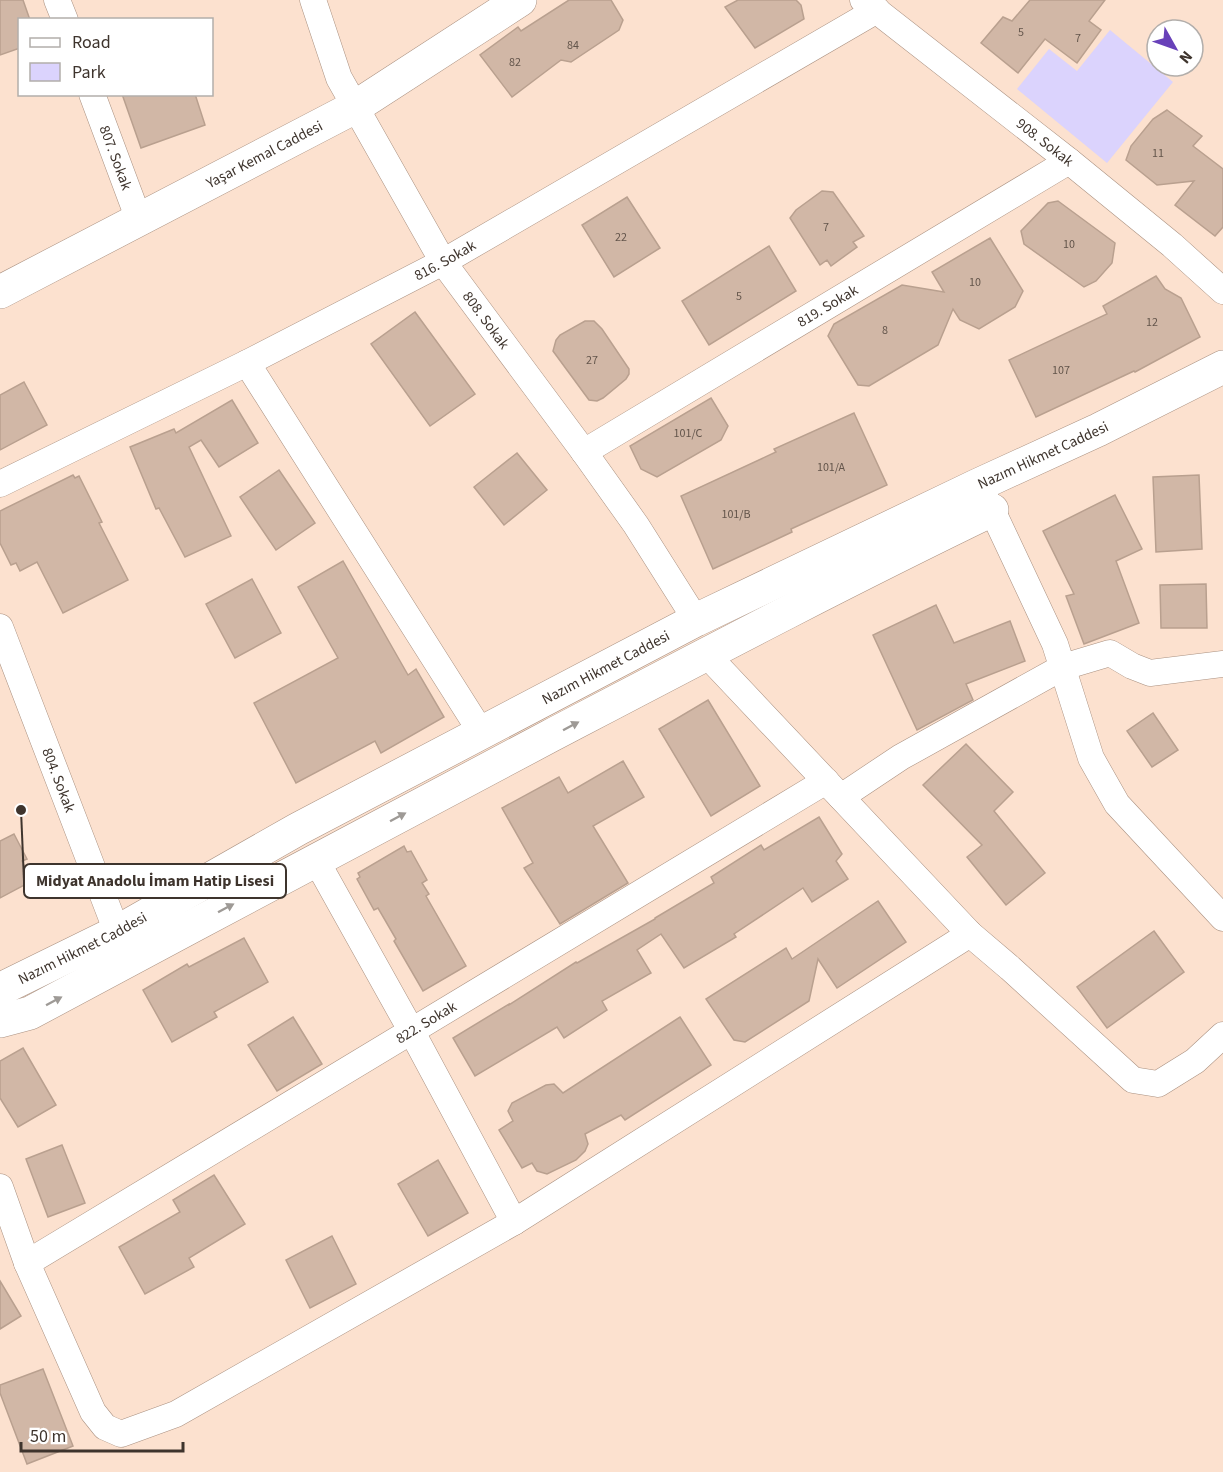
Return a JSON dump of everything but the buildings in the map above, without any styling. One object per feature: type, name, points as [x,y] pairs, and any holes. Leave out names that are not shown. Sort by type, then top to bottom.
[{"type":"street","points":[[57,0],[64,18]]},
{"type":"street","name":"808. Sokak","points":[[313,0],[339,78],[443,262],[636,525],[696,620]]},
{"type":"street","name":"Yaşar Kemal Caddesi","points":[[0,292],[355,107],[520,0]]},
{"type":"street","name":"908. Sokak","points":[[870,5],[1069,161],[1172,245],[1223,291]]},
{"type":"street","name":"816. Sokak","points":[[0,484],[247,363],[443,262],[870,5]]},
{"type":"street","name":"807. Sokak","points":[[93,96],[139,220]]},
{"type":"street","name":"819. Sokak","points":[[584,452],[1069,161]]},
{"type":"street","points":[[247,363],[481,732]]},
{"type":"street","name":"Nazım Hikmet Caddesi","points":[[0,1021],[30,1013],[706,654],[900,554],[985,497],[1098,430],[1223,367]]},
{"type":"street","points":[[985,497],[1055,644],[1091,758],[1117,804],[1223,918]]},
{"type":"street","name":"Nazım Hikmet Caddesi","points":[[0,991],[117,932],[298,829],[696,620],[985,497]]},
{"type":"street","name":"804. Sokak","points":[[0,627],[117,932]]},
{"type":"street","name":"822. Sokak","points":[[27,1263],[411,1032],[834,789],[901,757],[1062,667],[1110,653],[1150,673],[1223,664]]},
{"type":"street","points":[[706,654],[970,934],[1132,1080],[1158,1084],[1195,1061],[1223,1035]]},
{"type":"street","points":[[316,860],[514,1222]]},
{"type":"street","points":[[0,1187],[27,1263],[93,1412],[105,1427],[121,1434],[176,1414],[514,1222],[970,934]]},
{"type":"green space","points":[[1110,30],[1145,59],[1145,78],[1168,78],[1173,82],[1107,163],[1017,89],[1049,49],[1077,71]]},
{"type":"place","name":"Midyat Anadolu İmam Hatip Lisesi","points":[[21,810]]}]
